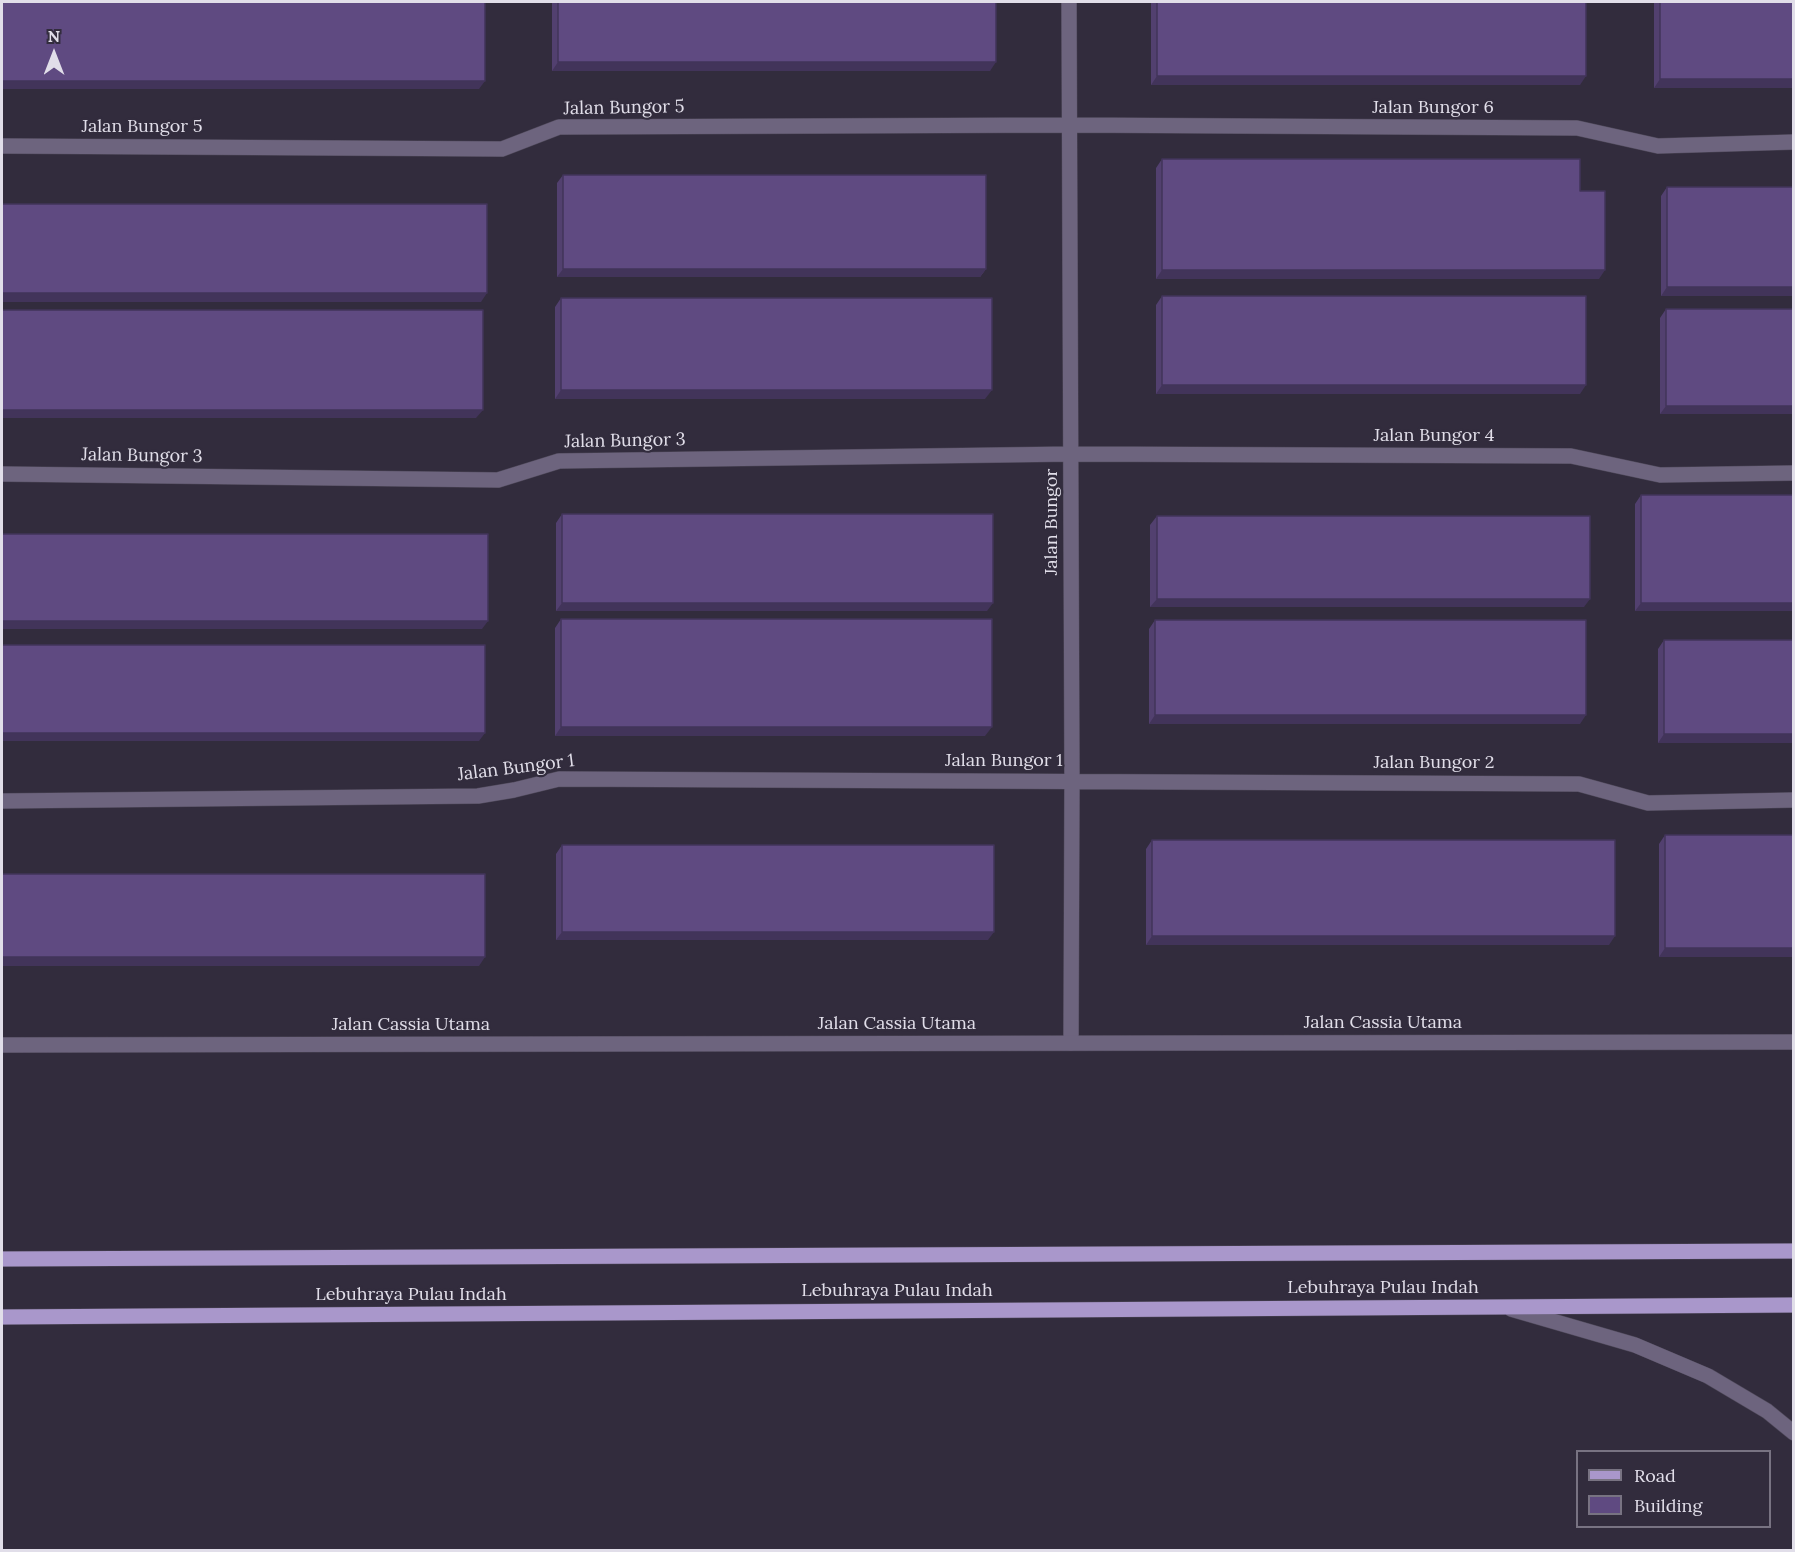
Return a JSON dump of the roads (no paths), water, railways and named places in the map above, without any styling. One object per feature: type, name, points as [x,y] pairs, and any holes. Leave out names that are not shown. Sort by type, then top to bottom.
[{"type":"main road","name":"Lebuhraya Pulau Indah","points":[[2,1259],[1794,1251]]},
{"type":"main road","name":"Lebuhraya Pulau Indah","points":[[2,1317],[1794,1305]]},
{"type":"street","name":"Jalan Bungor","points":[[1070,2],[1071,1043]]},
{"type":"street","name":"Jalan Bungor 6","points":[[1070,125],[1577,128],[1658,146],[1794,142]]},
{"type":"street","name":"Jalan Bungor 5","points":[[2,146],[501,149],[559,127],[1070,125]]},
{"type":"street","name":"Jalan Bungor 4","points":[[1072,454],[1571,456],[1660,475],[1794,473]]},
{"type":"street","name":"Jalan Bungor 3","points":[[2,474],[498,480],[559,461],[1072,454]]},
{"type":"street","name":"Jalan Bungor 1","points":[[2,801],[478,796],[559,779],[1072,780]]},
{"type":"street","name":"Jalan Bungor 2","points":[[1072,780],[1579,784],[1648,803],[1794,800]]},
{"type":"street","name":"Jalan Cassia Utama","points":[[2,1045],[1794,1042]]},
{"type":"street","points":[[1504,1307],[1635,1345],[1708,1376],[1767,1411],[1794,1433]]}]
